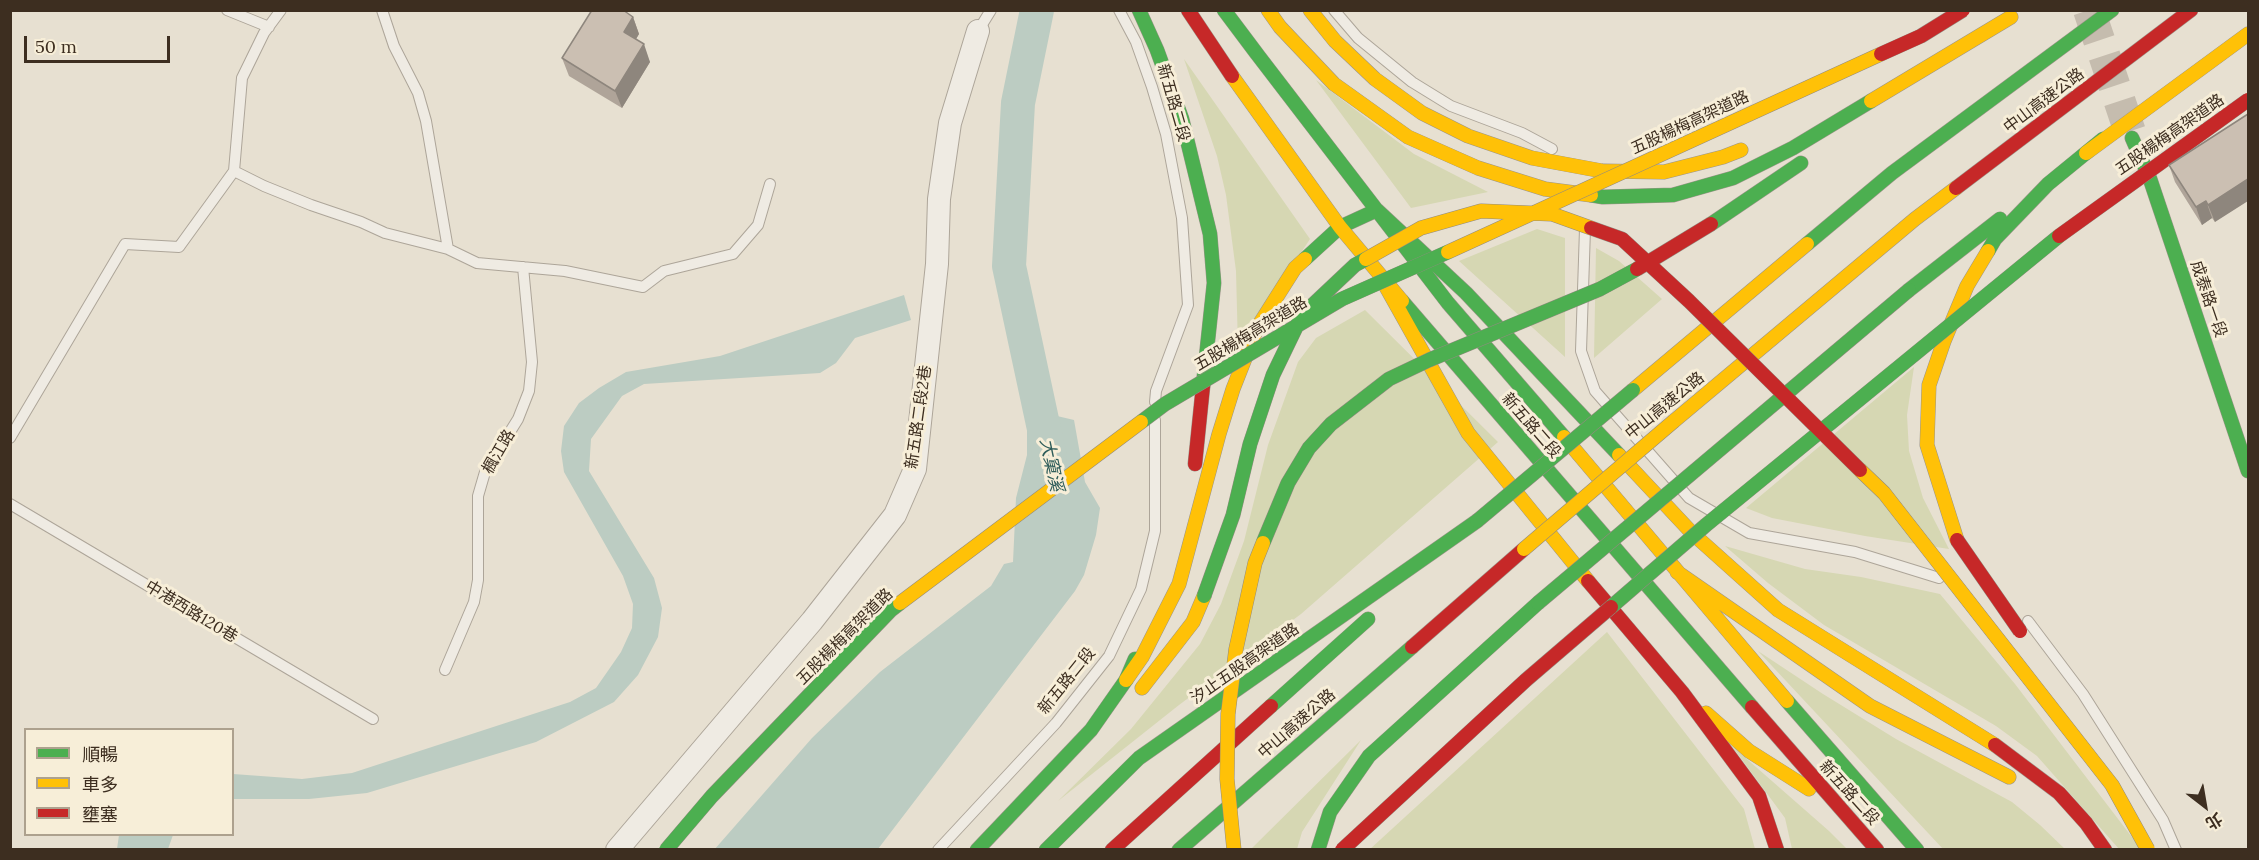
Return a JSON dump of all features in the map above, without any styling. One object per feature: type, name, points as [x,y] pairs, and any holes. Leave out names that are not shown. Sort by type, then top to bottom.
[{"type":"main road","points":[[1126,680],[1152,620],[1192,487],[1214,283],[1210,234],[1182,119],[1157,50],[1139,10]]},
{"type":"main road","name":"新五路二段","points":[[1176,10],[1232,76],[1340,227],[1380,276],[1877,849]]},
{"type":"main road","points":[[1188,10],[1232,76]]},
{"type":"main road","points":[[1224,10],[1257,54]]},
{"type":"main road","name":"新五路二段","points":[[1230,10],[1257,54],[1448,303],[1527,393],[1749,658],[1917,849]]},
{"type":"main road","points":[[1268,10],[1280,27],[1334,84],[1408,137],[1478,168],[1545,189],[1603,197],[1673,195],[1733,178],[1793,148],[2016,14]]},
{"type":"main road","points":[[1310,10],[1335,41],[1376,79],[1422,113],[1468,136],[1532,158],[1602,171],[1664,171],[1723,157],[1756,145]]},
{"type":"main road","name":"五股楊梅高架道路","points":[[666,849],[712,796],[891,610],[1165,404],[1342,299],[1921,36],[1963,10]]},
{"type":"main road","name":"中山高速公路","points":[[1112,849],[1476,521],[1892,174],[2112,10]]},
{"type":"main road","name":"中山高速公路","points":[[1179,849],[1524,549],[1915,219],[2191,10]]},
{"type":"main road","points":[[1808,123],[1889,84],[2016,14]]},
{"type":"main road","points":[[1842,134],[2016,14]]},
{"type":"main road","points":[[1318,849],[1330,812],[1369,756],[1538,603],[1909,290],[2103,139],[2248,34]]},
{"type":"main road","name":"五股楊梅高架道路","points":[[1342,849],[1526,680],[1706,525],[2073,224],[2248,100]]},
{"type":"main road","name":"成泰路一段","points":[[2132,138],[2150,179],[2248,471]]},
{"type":"main road","points":[[2103,139],[2048,184],[1995,239],[1967,286],[1929,385],[1927,445],[1957,540],[2023,635],[2097,730],[2165,849]]},
{"type":"main road","points":[[1233,849],[1227,779],[1228,714],[1236,649],[1255,563],[1288,483],[1309,448],[1331,424],[1389,379],[1600,289],[1662,255],[1711,224],[1814,153]]},
{"type":"main road","points":[[977,849],[1091,730],[1142,657],[1179,584],[1219,434],[1233,389],[1257,328],[1295,268],[1340,227],[1377,210],[1466,293],[1692,533],[1778,610],[2008,753],[2059,793],[2105,849]]},
{"type":"main road","points":[[1133,699],[1193,622],[1233,515],[1250,444],[1273,375],[1302,315],[1355,265],[1421,228],[1481,211],[1552,214],[1622,239],[1689,301],[1884,493],[2112,785],[2148,849]]},
{"type":"main road","points":[[1380,276],[1468,433],[1605,602],[1682,692],[1760,796],[1777,849]]},
{"type":"main road","name":"汐止五股高架道路","points":[[1046,849],[1139,758],[1476,521]]},
{"type":"main road","points":[[1677,572],[1870,706],[2020,783]]},
{"type":"main road","points":[[1682,692],[1749,751],[1840,809]]},
{"type":"main road","points":[[984,849],[1029,811],[1117,716]]},
{"type":"street","name":"新五路二段2巷","points":[[617,849],[812,621],[895,515],[915,469],[937,264],[939,199],[950,123],[982,21]]},
{"type":"street","points":[[2150,179],[2248,112]]},
{"type":"lane","points":[[227,10],[269,27]]},
{"type":"lane","points":[[10,438],[126,244],[179,246],[234,171],[242,78],[269,27],[281,10]]},
{"type":"lane","points":[[382,10],[394,46],[418,93],[426,121],[448,249]]},
{"type":"lane","name":"新五路二段2巷","points":[[982,21],[991,10]]},
{"type":"lane","name":"新五路二段","points":[[938,849],[1056,723],[1109,656],[1141,589],[1155,531],[1156,391],[1188,305],[1183,229],[1166,134],[1155,96],[1136,42],[1119,10]]},
{"type":"lane","points":[[1335,10],[1358,38],[1412,82],[1451,106],[1522,133],[1570,160]]},
{"type":"lane","points":[[234,171],[311,205],[385,233],[448,249],[477,263],[565,271],[643,287],[663,271],[733,254],[758,225],[770,184]]},
{"type":"lane","points":[[1586,214],[1581,351],[1595,391],[1689,498],[1749,533],[1855,552],[2012,601],[2083,694],[2163,820],[2176,849]]},
{"type":"lane","name":"楓江路","points":[[445,670],[474,602],[478,580],[478,496],[485,472],[518,419],[529,392],[532,363],[523,267]]},
{"type":"lane","name":"中港西路120巷","points":[[10,504],[373,719]]},
{"type":"green space","points":[[1184,59],[1310,239],[1238,348],[1236,271],[1226,195],[1217,156]]},
{"type":"green space","points":[[1316,80],[1414,154],[1488,192],[1411,208]]},
{"type":"green space","points":[[1537,229],[1565,238],[1565,357],[1459,261]]},
{"type":"green space","points":[[1596,248],[1619,261],[1662,299],[1594,358]]},
{"type":"green space","points":[[1365,310],[1498,442],[1301,614],[1179,705],[1058,801],[1131,729],[1200,644],[1221,604],[1244,541],[1268,445],[1298,362],[1316,338]]},
{"type":"green space","points":[[1914,367],[1907,415],[1909,451],[1923,498],[1949,549],[1772,518],[1746,508]]},
{"type":"green space","points":[[1725,546],[1805,569],[1861,577],[1940,594],[2015,684],[2141,849],[2119,849],[2037,756],[1996,726],[1824,625],[1768,583]]},
{"type":"green space","points":[[1607,632],[1744,809],[1755,849],[1369,850]]},
{"type":"green space","points":[[1758,651],[1896,739],[2012,802],[2065,849],[1943,849]]},
{"type":"green space","points":[[1361,740],[1302,832],[1297,849],[1250,850]]},
{"type":"green space","points":[[1732,746],[1847,849],[1792,849],[1785,818]]},
{"type":"water","points":[[904,295],[911,320],[855,338],[836,363],[820,373],[644,384],[622,396],[591,439],[589,471],[654,578],[662,608],[658,637],[638,675],[614,702],[536,742],[367,793],[309,799],[234,799],[234,774],[302,779],[352,773],[570,702],[596,688],[621,652],[632,628],[633,604],[623,576],[564,472],[561,451],[564,426],[579,403],[626,372],[720,356]]},
{"type":"water","points":[[1040,412],[1074,420],[1085,482],[1100,508],[1096,535],[1084,575],[1075,591],[878,849],[714,850],[812,738],[880,672],[991,586],[1004,564],[1013,562],[1016,498],[1027,455],[1027,426]]},
{"type":"water","points":[[119,836],[173,836],[168,849],[117,849]]},
{"type":"building","points":[[592,10],[623,10],[633,17],[624,32],[644,44],[615,91],[562,58]]},
{"type":"building","points":[[2248,114],[2248,179],[2208,205],[2206,201],[2196,207],[2169,165]]},
{"type":"waterway","name":"大窠溪","points":[[1037,10],[1018,103],[1009,266],[1050,457]]},
{"type":"tunnel","points":[[2089,10],[2132,138]]},
{"type":"traffic: fast","points":[[1139,10],[1157,50],[1182,119],[1210,234],[1214,283],[1203,386]]},
{"type":"traffic: fast","points":[[1224,10],[1257,54]]},
{"type":"traffic: fast","points":[[1807,244],[1892,173],[2112,10]]},
{"type":"traffic: fast","points":[[1257,54],[1448,303],[1564,437]]},
{"type":"traffic: fast","points":[[1591,195],[1603,197],[1673,195],[1733,178],[1793,148],[1871,101]]},
{"type":"traffic: fast","points":[[2132,138],[2150,179],[2248,471]]},
{"type":"traffic: fast","points":[[1988,251],[1995,239],[2048,184],[2103,139]]},
{"type":"traffic: fast","points":[[1711,224],[1801,163]]},
{"type":"traffic: fast","points":[[1305,259],[1340,227],[1377,210],[1466,293],[1619,455]]},
{"type":"traffic: fast","points":[[1909,290],[2000,219]]},
{"type":"traffic: fast","points":[[1611,607],[1706,525],[2059,236]]},
{"type":"traffic: fast","points":[[1141,422],[1165,404],[1342,299],[1448,252]]},
{"type":"traffic: fast","points":[[1204,596],[1233,515],[1250,444],[1273,375],[1302,315],[1355,265],[1366,259]]},
{"type":"traffic: fast","points":[[1263,543],[1288,483],[1309,448],[1331,424],[1389,379],[1600,289],[1637,269]]},
{"type":"traffic: fast","points":[[1538,603],[1909,290]]},
{"type":"traffic: fast","points":[[1402,301],[1752,707]]},
{"type":"traffic: fast","points":[[1477,521],[1633,390]]},
{"type":"traffic: fast","points":[[1046,850],[1139,758],[1477,521]]},
{"type":"traffic: fast","points":[[666,850],[712,796],[900,603]]},
{"type":"traffic: fast","points":[[1318,850],[1330,812],[1369,756],[1538,603]]},
{"type":"traffic: fast","points":[[1271,706],[1368,619]]},
{"type":"traffic: fast","points":[[1179,850],[1412,647]]},
{"type":"traffic: fast","points":[[977,850],[1091,730],[1126,680],[1135,659]]},
{"type":"traffic: fast","points":[[1787,701],[1917,850]]},
{"type":"traffic: slow","points":[[1268,10],[1280,27],[1334,84],[1408,137],[1478,168],[1545,189],[1591,195]]},
{"type":"traffic: slow","points":[[1310,10],[1335,41],[1375,79],[1422,113],[1468,136],[1532,158],[1602,171],[1664,172],[1741,150]]},
{"type":"traffic: slow","points":[[1871,101],[2011,17]]},
{"type":"traffic: slow","points":[[2086,153],[2248,34]]},
{"type":"traffic: slow","points":[[1448,252],[1881,54]]},
{"type":"traffic: slow","points":[[1232,76],[1340,227],[1402,301]]},
{"type":"traffic: slow","points":[[1674,421],[1915,219],[1956,188]]},
{"type":"traffic: slow","points":[[1366,259],[1421,228],[1481,211],[1552,214],[1591,228]]},
{"type":"traffic: slow","points":[[1633,390],[1807,244]]},
{"type":"traffic: slow","points":[[1957,540],[1927,445],[1929,385],[1967,286],[1988,251]]},
{"type":"traffic: slow","points":[[1126,680],[1142,657],[1179,584],[1219,434],[1233,389],[1257,328],[1295,268],[1305,259]]},
{"type":"traffic: slow","points":[[1380,276],[1468,433],[1588,581]]},
{"type":"traffic: slow","points":[[1524,549],[1674,421]]},
{"type":"traffic: slow","points":[[900,603],[1141,422]]},
{"type":"traffic: slow","points":[[1564,437],[1787,701]]},
{"type":"traffic: slow","points":[[1619,455],[1692,533],[1778,610],[1995,745]]},
{"type":"traffic: slow","points":[[1860,470],[1884,493],[2112,785],[2148,850]]},
{"type":"traffic: slow","points":[[1234,850],[1227,779],[1228,714],[1236,649],[1255,563],[1263,543]]},
{"type":"traffic: slow","points":[[1677,572],[1870,706],[2009,777]]},
{"type":"traffic: slow","points":[[1142,688],[1193,622],[1204,596]]},
{"type":"traffic: slow","points":[[1706,713],[1749,751],[1809,789]]},
{"type":"traffic: jam","points":[[1188,10],[1232,76]]},
{"type":"traffic: jam","points":[[1881,54],[1921,36],[1963,10]]},
{"type":"traffic: jam","points":[[1956,188],[2191,10]]},
{"type":"traffic: jam","points":[[2059,236],[2248,100]]},
{"type":"traffic: jam","points":[[1637,269],[1711,224]]},
{"type":"traffic: jam","points":[[1591,228],[1622,239],[1689,301],[1860,470]]},
{"type":"traffic: jam","points":[[1195,464],[1203,386]]},
{"type":"traffic: jam","points":[[1957,540],[2020,631]]},
{"type":"traffic: jam","points":[[1412,647],[1524,549]]},
{"type":"traffic: jam","points":[[1588,581],[1682,692],[1759,796],[1777,850]]},
{"type":"traffic: jam","points":[[1342,850],[1526,680],[1611,607]]},
{"type":"traffic: jam","points":[[1112,850],[1271,706]]},
{"type":"traffic: jam","points":[[1752,707],[1877,850]]},
{"type":"traffic: jam","points":[[1995,745],[2059,793],[2086,823],[2105,850]]}]
